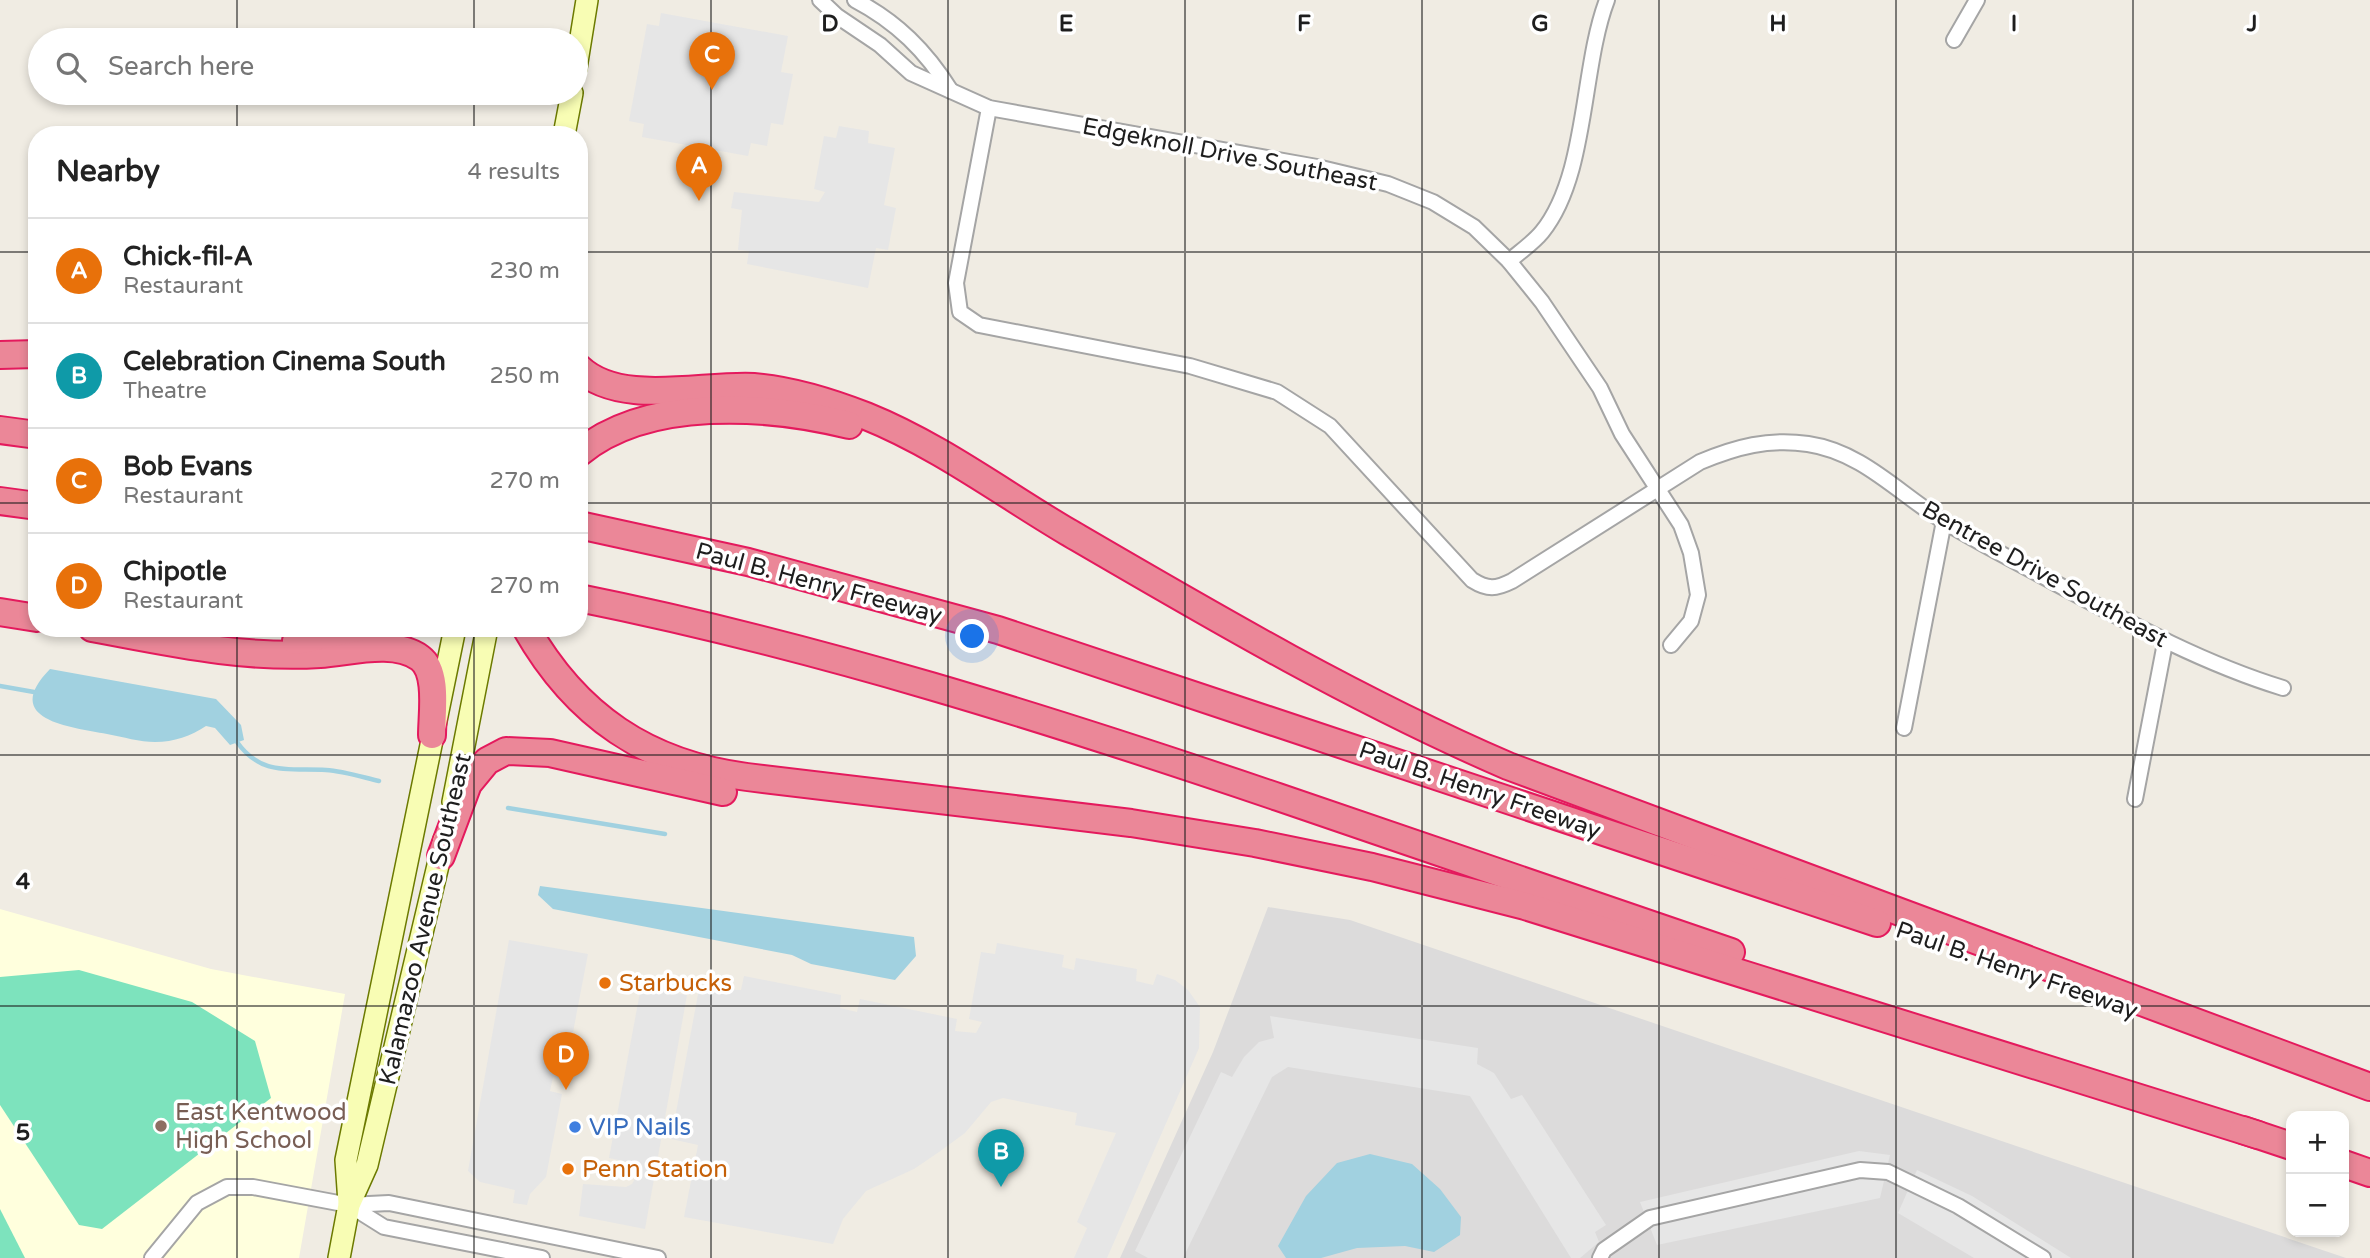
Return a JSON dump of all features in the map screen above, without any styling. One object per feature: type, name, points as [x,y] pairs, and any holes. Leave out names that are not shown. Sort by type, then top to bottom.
[{"type":"highway","points":[[0,355],[28,354]]},
{"type":"highway","points":[[588,375],[595,381],[623,389],[755,387],[813,397],[876,420],[914,439],[1016,502],[1326,680],[1447,740],[1508,766],[1996,950],[2370,1088]]},
{"type":"highway","points":[[588,448],[615,432],[663,417],[707,411],[792,413],[849,425],[881,436],[1016,502]]},
{"type":"highway","points":[[0,430],[28,434]]},
{"type":"highway","points":[[0,501],[28,505]]},
{"type":"highway","name":"Paul B. Henry Freeway","points":[[588,527],[748,562],[998,630],[2370,1088]]},
{"type":"highway","points":[[588,600],[739,634],[951,690],[1506,874],[2286,1144]]},
{"type":"highway","points":[[0,612],[28,617]]},
{"type":"highway","points":[[139,637],[238,654],[318,654],[384,648],[416,655],[426,665],[429,673],[432,735]]},
{"type":"highway","points":[[144,638],[259,645],[317,637]]},
{"type":"highway","points":[[531,637],[551,669],[589,711],[638,744],[678,762],[722,774],[1196,833],[1323,856],[1525,906],[2258,1135]]},
{"type":"highway","points":[[441,856],[468,784],[477,771],[497,754],[518,749],[550,753],[735,794],[959,803]]},
{"type":"highway","points":[[2349,1166],[2370,1173]]},
{"type":"main road","points":[[582,28],[587,0]]},
{"type":"main road","points":[[566,126],[570,105]]},
{"type":"main road","name":"Kalamazoo Avenue Southeast","points":[[349,1205],[346,1160],[454,637]]},
{"type":"main road","name":"Kalamazoo Avenue Southeast","points":[[339,1258],[349,1205],[367,1165],[441,856],[485,637]]},
{"type":"street","name":"Edgeknoll Drive Southeast","points":[[820,0],[837,16],[880,45],[911,73],[989,108],[1317,167],[1388,184],[1433,202],[1474,227],[1509,261],[1542,302],[1600,388],[1622,434],[1660,488],[1681,525],[1688,544],[1698,596],[1690,621],[1671,645]]},
{"type":"street","points":[[855,0],[912,38],[931,59],[951,92]]},
{"type":"street","points":[[1954,40],[1977,0]]},
{"type":"street","points":[[1509,261],[1541,233],[1558,206],[1573,159],[1602,1]]},
{"type":"street","name":"Bentree Drive Southeast","points":[[989,108],[956,283],[960,312],[979,326],[1190,366],[1277,392],[1330,426],[1472,580],[1485,588],[1498,588],[1700,462],[1733,449],[1765,442],[1810,444],[1854,458],[1944,522],[2165,643],[2225,670],[2283,688]]},
{"type":"street","points":[[1905,727],[1944,522]]},
{"type":"street","points":[[2136,799],[2165,643]]},
{"type":"street","points":[[1600,1258],[1604,1250],[1650,1218],[1860,1170],[1888,1172],[1958,1206],[2043,1258]]},
{"type":"street","points":[[152,1258],[197,1203],[227,1188],[253,1187],[349,1205],[389,1203],[658,1258]]},
{"type":"street","points":[[349,1205],[384,1227],[542,1258]]},
{"type":"shaded area","points":[[661,13],[788,36],[781,72],[793,74],[783,125],[771,123],[767,146],[751,143],[748,156],[642,137],[644,124],[629,121],[647,24],[659,26]]},
{"type":"shaded area","points":[[839,126],[869,131],[868,143],[895,148],[884,205],[896,208],[888,250],[876,248],[868,288],[747,264],[749,251],[738,250],[742,210],[731,208],[734,192],[819,202],[825,192],[814,189],[824,136],[836,138]]},
{"type":"shaded area","points":[[1268,907],[1350,920],[2346,1258],[1120,1258],[1213,1052]]},
{"type":"shaded area","name":"East Kentwood High School","points":[[0,909],[211,969],[345,994],[299,1258],[0,1258]]},
{"type":"shaded area","points":[[509,940],[588,954],[564,1079],[553,1077],[550,1091],[562,1094],[546,1177],[530,1194],[527,1205],[513,1203],[515,1190],[480,1182],[468,1171]]},
{"type":"shaded area","points":[[997,943],[1064,955],[1062,967],[1074,970],[1076,958],[1137,969],[1136,981],[1153,985],[1157,974],[1175,980],[1188,990],[1200,1007],[1199,1048],[1107,1258],[1074,1258],[1087,1228],[1077,1222],[1116,1133],[1075,1125],[1077,1113],[1003,1098],[991,1102],[965,1133],[914,1169],[866,1191],[843,1219],[833,1244],[684,1217],[698,1145],[671,1139],[699,989],[741,990],[744,976],[841,995],[840,1008],[857,1012],[860,999],[957,1019],[955,1031],[976,1033],[982,1022],[969,1019],[981,952],[995,954]]},
{"type":"shaded area","points":[[641,987],[687,995],[645,1229],[579,1216],[583,1184],[626,1187],[632,1184],[637,1175],[637,1164],[609,1158]]},
{"type":"shaded area","points":[[1270,1016],[1478,1048],[1477,1064],[1494,1073],[1511,1099],[1522,1095],[1606,1225],[1595,1232],[1599,1242],[1580,1258],[1571,1258],[1470,1096],[1288,1067],[1272,1077],[1183,1258],[1148,1258],[1135,1251],[1221,1072],[1232,1077],[1244,1057],[1259,1042],[1274,1038]]},
{"type":"shaded area","points":[[1859,1151],[1890,1155],[1880,1198],[1657,1245],[1640,1202]]},
{"type":"shaded area","points":[[1917,1170],[1972,1196],[2071,1258],[1974,1258],[1898,1213]]},
{"type":"green space","points":[[79,970],[192,1002],[255,1041],[271,1098],[102,1229],[79,1225],[0,1105],[0,977]]},
{"type":"green space","points":[[0,1209],[25,1258],[0,1258]]},
{"type":"water","points":[[50,669],[216,699],[241,725],[244,740],[230,745],[215,728],[206,726],[182,738],[155,742],[60,724],[36,710],[33,700],[37,686]]},
{"type":"water","points":[[540,886],[914,937],[916,956],[895,980],[811,964],[792,955],[553,909],[538,895]]},
{"type":"water","points":[[1370,1154],[1412,1164],[1440,1189],[1461,1217],[1460,1235],[1434,1252],[1405,1246],[1357,1248],[1321,1258],[1286,1258],[1278,1246],[1306,1196],[1337,1163]]},
{"type":"waterway","points":[[0,686],[34,692]]},
{"type":"waterway","points":[[237,742],[246,753],[266,765],[332,771],[379,781]]},
{"type":"waterway","points":[[508,808],[665,834]]},
{"type":"place","name":"Bob Evans","points":[[712,90]]},
{"type":"place","name":"Chick-fil-A","points":[[699,201]]},
{"type":"place","name":"Starbucks","points":[[605,983]]},
{"type":"place","name":"Chipotle","points":[[566,1090]]},
{"type":"place","name":"East Kentwood High School","points":[[161,1126]]},
{"type":"place","name":"VIP Nails","points":[[575,1127]]},
{"type":"place","name":"Penn Station","points":[[568,1169]]},
{"type":"place","name":"Celebration Cinema South","points":[[1001,1187]]}]
